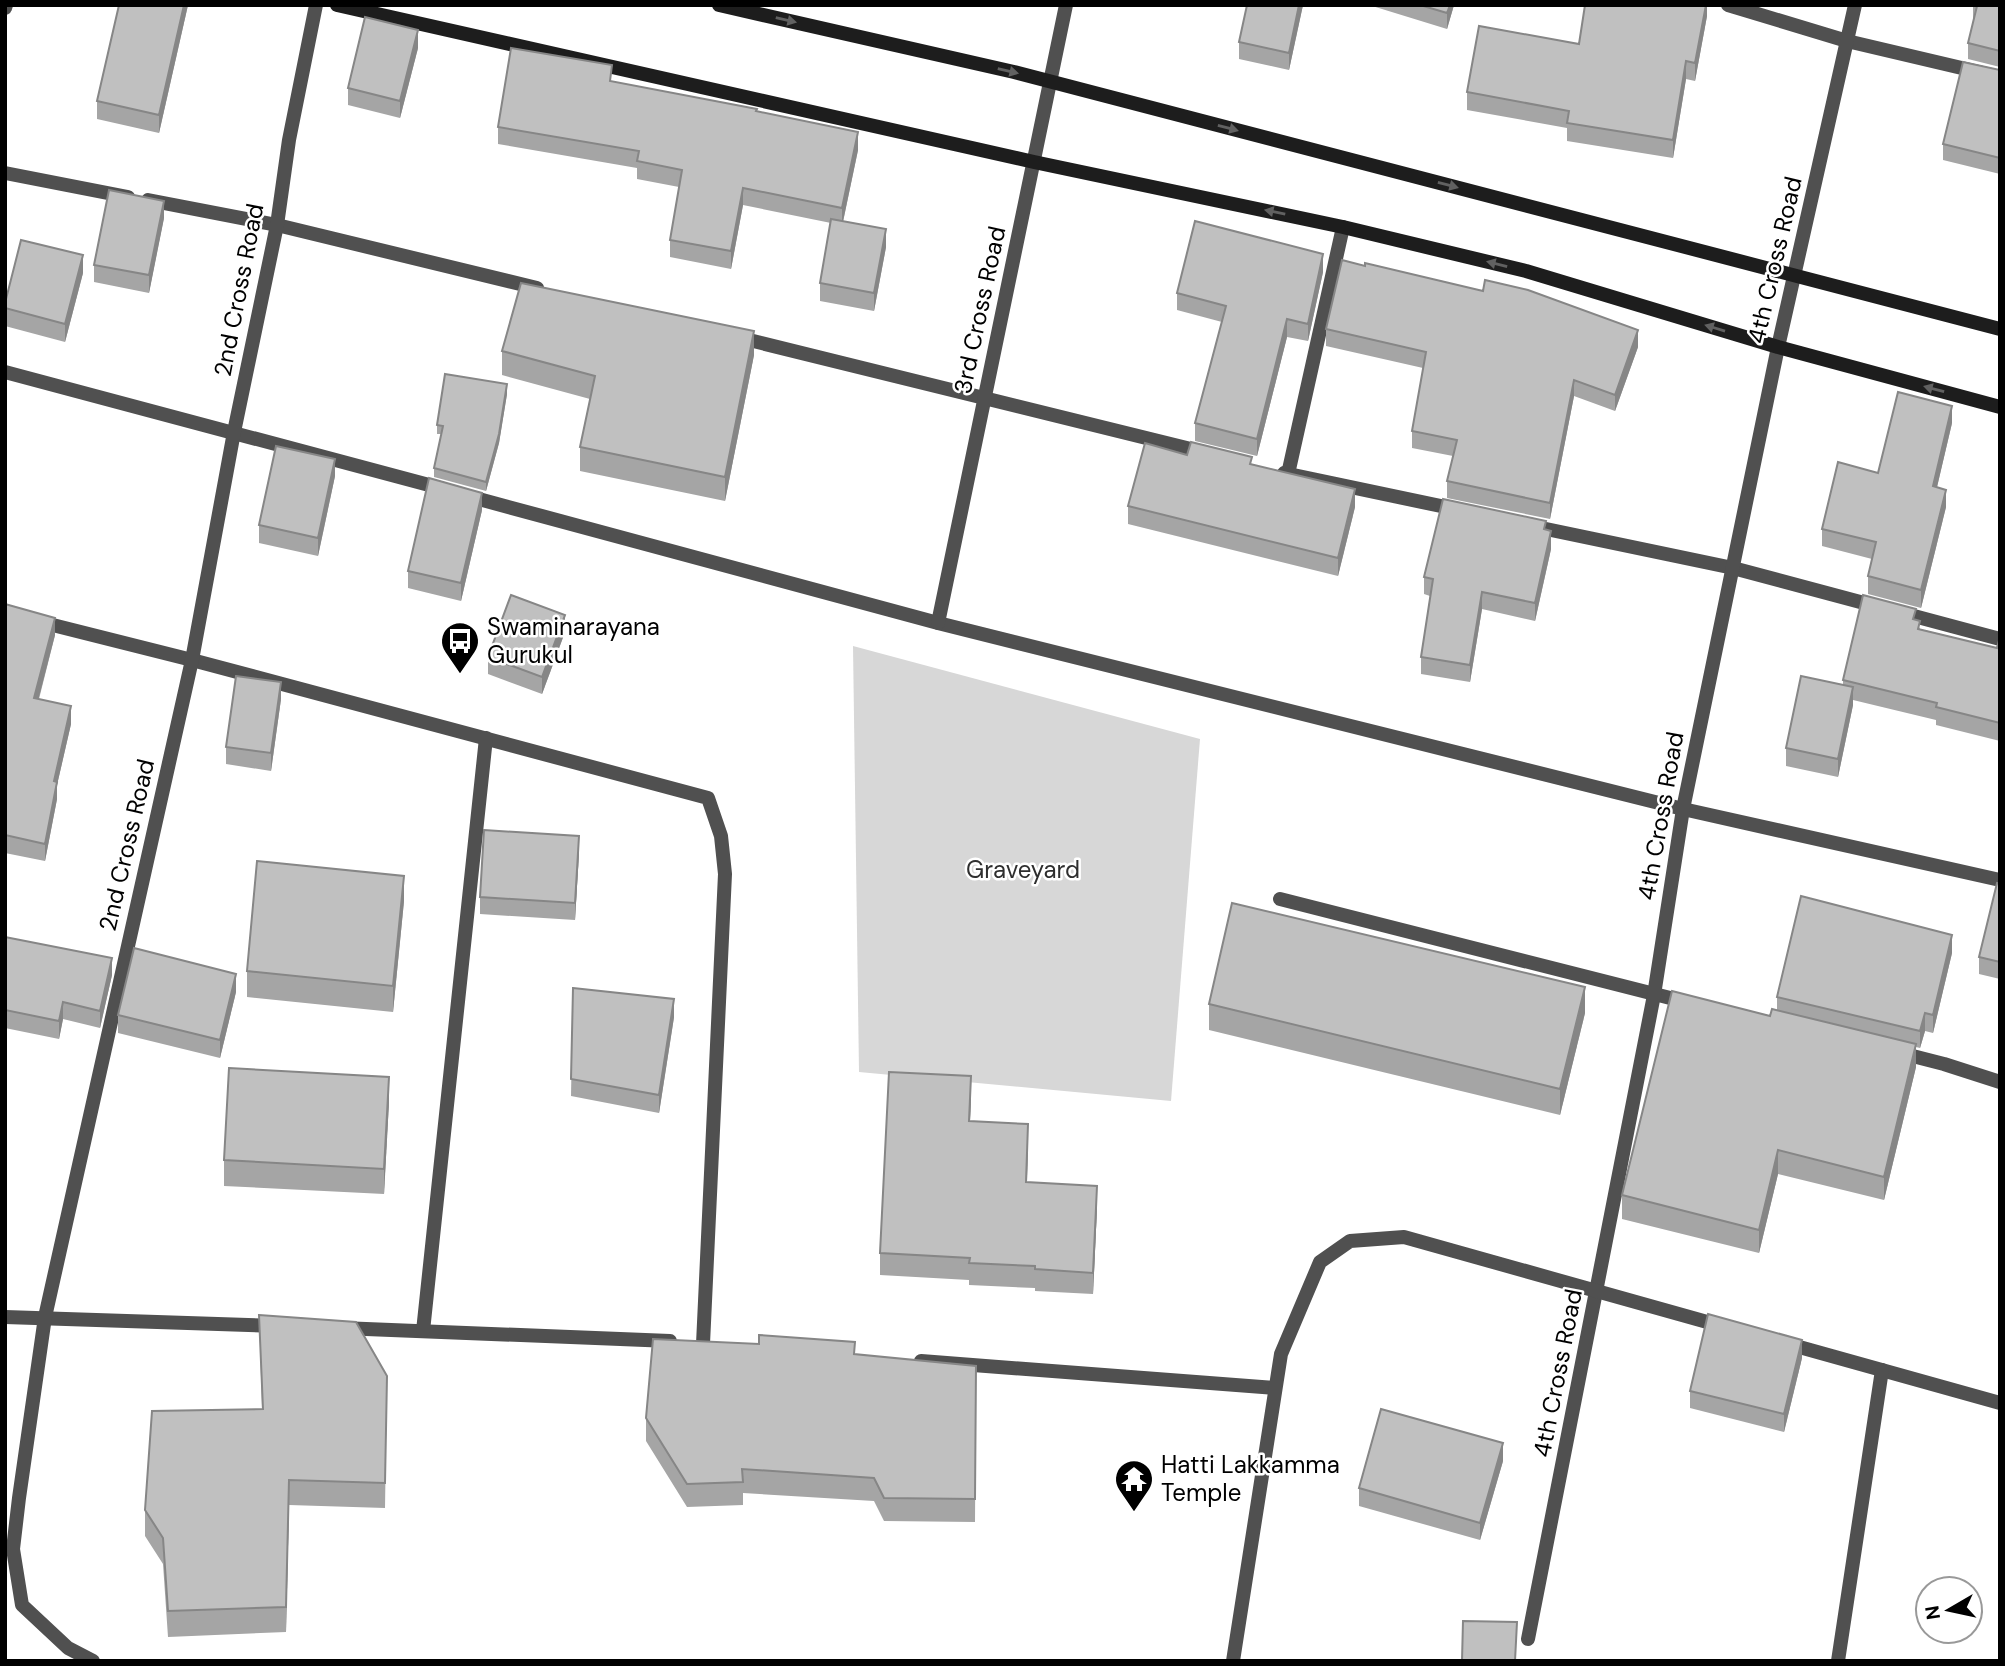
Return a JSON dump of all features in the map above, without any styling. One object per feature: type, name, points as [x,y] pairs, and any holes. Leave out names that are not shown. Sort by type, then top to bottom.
[{"type":"street","name":"2nd Cross Road","points":[[93,1661],[67,1655],[22,1605],[13,1549],[45,1318],[192,660],[234,432],[277,225],[289,140],[316,5]]},
{"type":"street","points":[[337,5],[1034,162],[1343,227],[1526,271],[1778,348],[2000,407]]},
{"type":"street","points":[[719,5],[1051,82],[2000,329]]},
{"type":"street","name":"3rd Cross Road","points":[[938,624],[1066,5]]},
{"type":"street","points":[[1728,5],[1847,41],[2000,77]]},
{"type":"street","name":"4th Cross Road","points":[[1528,1639],[1654,995],[1683,809],[1778,348],[1854,5]]},
{"type":"street","points":[[5,173],[277,225],[558,293]]},
{"type":"street","points":[[1343,227],[1281,472],[1477,514]]},
{"type":"street","points":[[718,332],[1222,457]]},
{"type":"street","points":[[5,372],[938,624],[1683,809],[2000,880]]},
{"type":"street","points":[[1517,522],[1733,568],[2000,639]]},
{"type":"street","points":[[5,613],[192,660],[708,798],[721,836],[725,873],[710,1344],[620,1338],[329,1328]]},
{"type":"street","points":[[423,1331],[486,738]]},
{"type":"street","points":[[1280,900],[1707,1007]]},
{"type":"street","points":[[1878,1048],[1944,1063],[2000,1082]]},
{"type":"street","points":[[1233,1661],[1281,1354],[1320,1262],[1350,1241],[1404,1237],[1740,1331]]},
{"type":"street","points":[[5,1317],[288,1326]]},
{"type":"street","points":[[1765,1338],[2000,1403]]},
{"type":"street","points":[[913,1360],[1275,1388]]},
{"type":"street","points":[[1838,1661],[1882,1370]]},
{"type":"green space","name":"Graveyard","points":[[853,646],[1200,739],[1171,1101],[859,1072]]},
{"type":"building","points":[[119,5],[184,5],[159,115],[97,101]]},
{"type":"building","points":[[1247,5],[1299,5],[1289,53],[1239,42]]},
{"type":"building","points":[[1420,5],[1450,5],[1447,13]]},
{"type":"building","points":[[1585,5],[1706,5],[1695,63],[1686,61],[1673,140],[1567,123],[1569,111],[1467,92],[1479,26],[1579,44]]},
{"type":"building","points":[[1975,5],[2000,5],[2000,51],[1968,43],[1977,6]]},
{"type":"building","points":[[365,17],[418,30],[400,101],[348,88]]},
{"type":"building","points":[[511,48],[612,65],[610,81],[757,109],[756,111],[858,132],[842,208],[743,188],[731,251],[670,240],[682,170],[637,161],[639,151],[498,127]]},
{"type":"building","points":[[1963,62],[2000,70],[2000,158],[1943,144]]},
{"type":"building","points":[[109,190],[164,201],[149,275],[94,265]]},
{"type":"building","points":[[831,219],[886,229],[874,293],[820,283]]},
{"type":"building","points":[[1195,221],[1323,254],[1308,324],[1287,319],[1257,439],[1195,423],[1226,306],[1177,293]]},
{"type":"building","points":[[21,240],[83,255],[65,324],[5,308]]},
{"type":"building","points":[[1342,260],[1483,291],[1485,280],[1528,290],[1638,330],[1615,395],[1574,380],[1550,503],[1447,481],[1457,440],[1412,431],[1426,352],[1326,329]]},
{"type":"building","points":[[521,283],[754,331],[725,477],[580,447],[595,376],[502,351]]},
{"type":"building","points":[[445,374],[507,384],[499,434],[486,482],[434,468],[443,426],[437,425]]},
{"type":"building","points":[[1898,392],[1952,406],[1933,486],[1946,490],[1921,590],[1868,576],[1876,542],[1822,529],[1838,462],[1878,473]]},
{"type":"building","points":[[1191,442],[1252,457],[1250,464],[1355,489],[1338,558],[1128,506],[1145,443],[1187,455]]},
{"type":"building","points":[[276,446],[335,459],[318,538],[259,525]]},
{"type":"building","points":[[429,478],[482,493],[461,583],[408,571]]},
{"type":"building","points":[[1443,499],[1546,521],[1544,529],[1551,531],[1535,603],[1482,592],[1470,665],[1421,657],[1433,579],[1424,577]]},
{"type":"building","points":[[511,595],[565,615],[542,677],[488,657]]},
{"type":"building","points":[[1863,595],[1916,609],[1913,619],[1920,621],[1918,629],[1997,648],[2000,637],[2000,723],[1936,707],[1937,703],[1843,680]]},
{"type":"building","points":[[5,604],[55,618],[34,698],[71,706],[54,781],[57,782],[45,844],[5,835]]},
{"type":"building","points":[[236,676],[281,682],[271,753],[226,747]]},
{"type":"building","points":[[1801,676],[1853,687],[1838,759],[1786,748]]},
{"type":"building","points":[[484,830],[579,836],[575,903],[480,897]]},
{"type":"building","points":[[257,861],[404,876],[393,986],[247,971]]},
{"type":"building","points":[[1997,883],[2000,884],[2000,962],[1979,957]]},
{"type":"building","points":[[1801,896],[1952,935],[1933,1015],[1925,1013],[1920,1031],[1777,997]]},
{"type":"building","points":[[1232,903],[1585,987],[1560,1089],[1209,1004]]},
{"type":"building","points":[[5,937],[112,958],[100,1011],[63,1002],[59,1021],[5,1010]]},
{"type":"building","points":[[134,948],[236,974],[220,1040],[118,1015]]},
{"type":"building","points":[[573,988],[674,999],[659,1095],[571,1079]]},
{"type":"building","points":[[1672,991],[1770,1016],[1772,1009],[1916,1044],[1884,1177],[1778,1150],[1759,1230],[1622,1195]]},
{"type":"building","points":[[229,1068],[389,1077],[384,1169],[224,1160]]},
{"type":"building","points":[[889,1072],[971,1076],[969,1121],[1028,1124],[1026,1182],[1097,1186],[1093,1273],[1035,1269],[1035,1266],[969,1263],[970,1258],[880,1253]]},
{"type":"building","points":[[1708,1314],[1802,1340],[1784,1414],[1690,1391]]},
{"type":"building","points":[[259,1315],[356,1322],[387,1376],[385,1483],[289,1480],[286,1607],[168,1611],[163,1538],[145,1510],[152,1411],[263,1409]]},
{"type":"building","points":[[759,1335],[855,1342],[854,1354],[976,1366],[975,1499],[884,1498],[874,1478],[742,1469],[743,1482],[687,1484],[646,1418],[653,1339],[759,1344]]},
{"type":"building","points":[[1381,1409],[1503,1443],[1480,1523],[1359,1488]]},
{"type":"building","points":[[1463,1621],[1517,1622],[1515,1661],[1462,1661]]},
{"type":"place","name":"Swaminarayana Gurukul","points":[[460,675]]},
{"type":"place","name":"Hatti Lakkamma Temple","points":[[1134,1513]]}]
